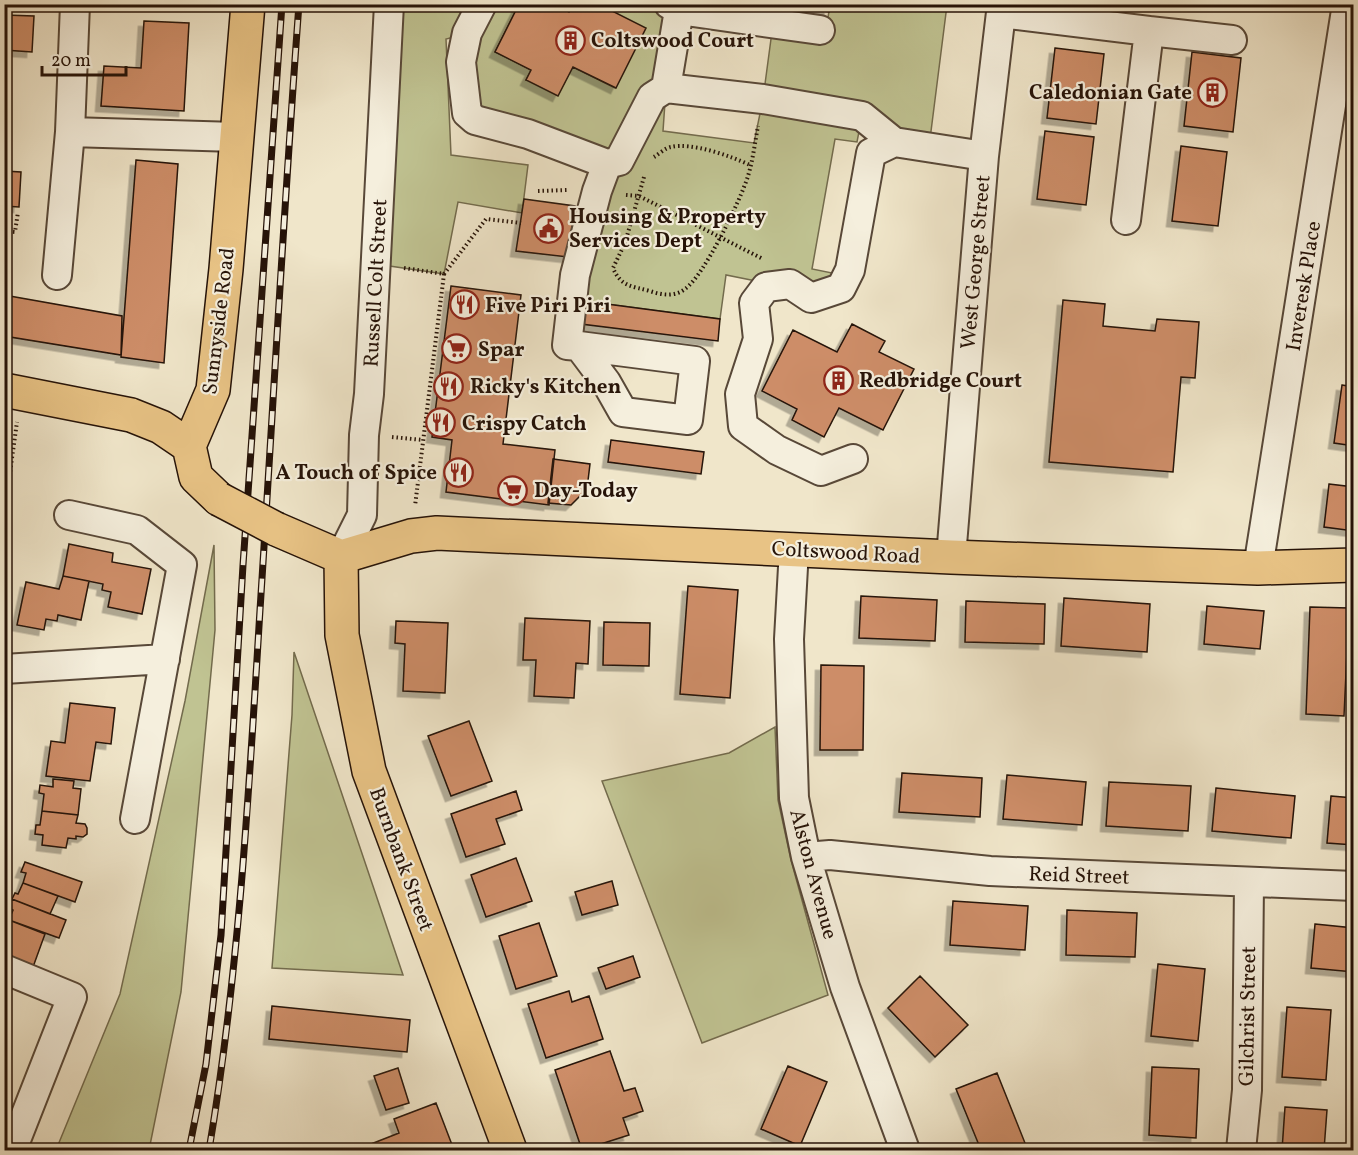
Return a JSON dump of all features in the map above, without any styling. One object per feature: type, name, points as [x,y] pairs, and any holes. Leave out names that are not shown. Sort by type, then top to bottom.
[{"type":"main road","name":"Sunnyside Road","points":[[189,446],[213,390],[226,269],[248,4]]},
{"type":"main road","points":[[13,392],[130,415],[161,427],[189,446],[196,477],[219,499],[276,529],[342,556]]},
{"type":"main road","name":"Coltswood Road","points":[[342,556],[411,536],[438,533],[1258,568],[1353,565]]},
{"type":"main road","name":"Burnbank Street","points":[[342,556],[342,635],[369,771],[510,1150]]},
{"type":"street","points":[[57,275],[70,132],[75,4]]},
{"type":"street","name":"Russell Colt Street","points":[[342,556],[362,515],[364,435],[369,394],[389,4]]},
{"type":"street","points":[[482,4],[467,33],[461,62],[467,113],[474,120],[528,134],[607,164],[620,161],[652,97],[666,88],[763,99],[862,116],[894,142],[984,156]]},
{"type":"street","name":"Inveresk Place","points":[[1258,568],[1347,4]]},
{"type":"street","points":[[666,88],[675,6],[820,30]]},
{"type":"street","points":[[1001,9],[1149,31],[1232,40]]},
{"type":"street","name":"West George Street","points":[[951,556],[984,156],[1001,9]]},
{"type":"street","points":[[1126,220],[1149,31]]},
{"type":"street","points":[[70,132],[236,137]]},
{"type":"street","points":[[854,459],[821,471],[777,450],[743,426],[740,394],[758,339],[754,303],[766,287],[790,284],[811,298],[841,288],[850,270],[871,153],[894,142]]},
{"type":"street","points":[[579,346],[567,345],[575,275],[597,191],[607,164]]},
{"type":"street","points":[[69,515],[136,530],[182,565],[135,819]]},
{"type":"street","name":"Alston Avenue","points":[[794,549],[789,639],[794,798],[806,857],[845,987],[905,1150]]},
{"type":"street","points":[[4,669],[165,660]]},
{"type":"street","name":"Reid Street","points":[[806,857],[830,855],[990,871],[1353,886]]},
{"type":"street","name":"Gilchrist Street","points":[[1240,1150],[1247,1090],[1249,882]]},
{"type":"street","points":[[4,969],[72,997],[12,1150]]},
{"type":"path","points":[[646,170],[625,243],[613,268],[618,280],[627,285],[656,293],[675,295],[687,288],[721,238],[748,175],[763,99]]},
{"type":"path","points":[[649,164],[653,158],[670,147],[690,147],[725,154],[750,165]]},
{"type":"path","points":[[538,191],[597,191],[639,196],[780,267],[790,284]]},
{"type":"path","points":[[4,231],[15,232],[18,212]]},
{"type":"path","points":[[411,536],[444,274],[486,219],[520,223]]},
{"type":"path","points":[[376,264],[444,274]]},
{"type":"path","points":[[4,516],[13,392]]},
{"type":"green space","points":[[389,5],[519,5],[495,52],[531,70],[526,80],[573,67],[615,88],[610,10],[613,5],[677,5],[663,131],[754,143],[763,99],[773,24],[826,30],[830,5],[947,5],[929,147],[862,116],[857,142],[835,139],[812,269],[847,276],[841,288],[756,281],[726,275],[720,319],[584,301],[607,164],[475,120],[466,34],[446,39],[451,155],[528,165],[522,213],[458,202],[444,274],[376,264]]},
{"type":"green space","points":[[214,545],[215,630],[181,992],[149,1150],[56,1150],[120,994],[185,701]]},
{"type":"green space","points":[[294,652],[403,975],[272,968],[292,715]]},
{"type":"green space","points":[[775,727],[778,800],[791,860],[828,995],[702,1043],[602,781],[729,753]]},
{"type":"building","name":"Coltswood Court","points":[[519,4],[554,4],[569,12],[573,4],[613,4],[610,10],[646,28],[616,88],[573,67],[558,96],[526,80],[531,70],[495,52]]},
{"type":"building","points":[[775,4],[830,4],[829,12]]},
{"type":"building","points":[[4,15],[34,16],[32,52],[4,50]]},
{"type":"building","points":[[144,21],[189,23],[184,111],[101,106],[104,66],[141,68]]},
{"type":"building","points":[[1055,48],[1104,54],[1096,124],[1047,118]]},
{"type":"building","name":"Caledonian Gate","points":[[1192,52],[1241,58],[1233,132],[1184,126]]},
{"type":"building","points":[[1045,131],[1094,137],[1086,205],[1037,199]]},
{"type":"building","points":[[1181,146],[1227,152],[1218,226],[1172,221]]},
{"type":"building","points":[[136,160],[178,164],[164,363],[121,357]]},
{"type":"building","points":[[4,171],[21,172],[19,207],[4,206]]},
{"type":"building","points":[[524,199],[575,206],[568,257],[516,251]]},
{"type":"building","points":[[451,286],[521,295],[503,444],[555,450],[549,505],[446,492],[452,440],[432,437]]},
{"type":"building","points":[[4,295],[122,316],[121,355],[4,336]]},
{"type":"building","points":[[1063,300],[1105,304],[1103,326],[1155,331],[1157,319],[1199,322],[1195,378],[1181,377],[1173,472],[1049,462]]},
{"type":"building","points":[[584,301],[720,319],[718,341],[581,324]]},
{"type":"building","name":"Redbridge Court","points":[[852,324],[885,341],[879,352],[914,369],[883,430],[839,408],[824,437],[792,420],[797,409],[762,391],[793,330],[837,352]]},
{"type":"building","points":[[1342,385],[1354,387],[1354,446],[1334,443]]},
{"type":"building","points":[[611,440],[704,452],[701,474],[608,462]]},
{"type":"building","points":[[553,459],[590,464],[587,489],[571,505],[548,503]]},
{"type":"building","points":[[1329,484],[1354,487],[1354,531],[1324,527]]},
{"type":"building","points":[[69,544],[113,553],[112,562],[151,569],[142,614],[108,607],[111,592],[102,590],[103,584],[63,576]]},
{"type":"building","points":[[63,576],[89,581],[81,620],[58,615],[57,621],[46,619],[44,630],[17,625],[26,582],[59,589]]},
{"type":"building","points":[[688,586],[738,590],[730,698],[680,694]]},
{"type":"building","points":[[861,596],[937,600],[935,641],[859,638]]},
{"type":"building","points":[[1064,598],[1150,604],[1147,652],[1061,646]]},
{"type":"building","points":[[966,601],[1045,604],[1044,644],[965,642]]},
{"type":"building","points":[[1207,606],[1264,611],[1260,649],[1204,644]]},
{"type":"building","points":[[1310,607],[1349,608],[1344,716],[1306,714]]},
{"type":"building","points":[[525,618],[590,621],[588,664],[576,663],[574,698],[534,696],[536,660],[523,660]]},
{"type":"building","points":[[396,621],[448,623],[445,693],[403,691],[405,644],[395,643]]},
{"type":"building","points":[[604,622],[650,623],[649,666],[603,665]]},
{"type":"building","points":[[821,665],[864,666],[863,750],[820,750]]},
{"type":"building","points":[[70,703],[115,708],[111,744],[96,742],[90,781],[46,776],[51,741],[65,743]]},
{"type":"building","points":[[469,721],[492,781],[451,796],[428,736]]},
{"type":"building","points":[[902,773],[982,778],[980,817],[899,812]]},
{"type":"building","points":[[1007,775],[1086,782],[1082,825],[1003,819]]},
{"type":"building","points":[[53,779],[74,781],[73,788],[81,789],[78,815],[42,811],[44,794],[39,793],[40,785],[53,787]]},
{"type":"building","points":[[1109,782],[1191,786],[1188,831],[1106,826]]},
{"type":"building","points":[[1216,788],[1295,796],[1291,838],[1212,831]]},
{"type":"building","points":[[516,791],[522,810],[496,819],[505,844],[466,857],[451,814]]},
{"type":"building","points":[[1331,796],[1354,798],[1354,845],[1327,843]]},
{"type":"building","points":[[42,811],[78,815],[76,823],[85,824],[87,834],[83,837],[76,836],[76,839],[68,838],[66,848],[42,845],[43,835],[35,834],[36,825],[40,825]]},
{"type":"building","points":[[516,858],[532,901],[486,917],[471,875]]},
{"type":"building","points":[[25,862],[82,882],[75,902],[23,883],[26,873],[21,872]]},
{"type":"building","points":[[612,881],[618,905],[582,915],[575,892]]},
{"type":"building","points":[[23,883],[58,896],[50,914],[12,899],[15,893],[18,894]]},
{"type":"building","points":[[12,899],[66,920],[59,938],[9,920],[13,910],[9,908]]},
{"type":"building","points":[[953,901],[1028,906],[1025,950],[950,945]]},
{"type":"building","points":[[1067,910],[1137,913],[1135,957],[1066,955]]},
{"type":"building","points":[[9,920],[45,934],[33,967],[4,956],[4,931]]},
{"type":"building","points":[[539,923],[557,976],[516,989],[499,936]]},
{"type":"building","points":[[1315,924],[1354,928],[1354,972],[1311,968]]},
{"type":"building","points":[[633,956],[640,977],[606,989],[598,968]]},
{"type":"building","points":[[1158,964],[1205,969],[1198,1041],[1151,1036]]},
{"type":"building","points":[[920,976],[968,1025],[935,1057],[888,1008]]},
{"type":"building","points":[[569,991],[572,1002],[589,996],[603,1039],[546,1058],[528,1004]]},
{"type":"building","points":[[272,1006],[410,1020],[407,1052],[269,1039]]},
{"type":"building","points":[[1287,1007],[1331,1010],[1326,1080],[1282,1077]]},
{"type":"building","points":[[610,1051],[624,1091],[635,1088],[643,1111],[623,1118],[629,1135],[582,1150],[555,1070]]},
{"type":"building","points":[[788,1066],[827,1082],[800,1146],[761,1129]]},
{"type":"building","points":[[1152,1067],[1199,1069],[1196,1138],[1149,1135]]},
{"type":"building","points":[[398,1068],[409,1103],[386,1110],[374,1076]]},
{"type":"building","points":[[997,1073],[1025,1143],[1007,1150],[981,1150],[956,1089]]},
{"type":"building","points":[[436,1103],[454,1150],[373,1150],[371,1144],[399,1133],[394,1119]]},
{"type":"building","points":[[1285,1107],[1327,1110],[1324,1150],[1282,1150]]},
{"type":"railway","points":[[189,1150],[206,1064],[221,935],[243,565],[282,4]]},
{"type":"railway","points":[[209,1150],[228,1016],[242,881],[299,4]]},
{"type":"place","name":"Coltswood Court","points":[[570,40]]},
{"type":"place","name":"Caledonian Gate","points":[[1213,92]]},
{"type":"place","name":"Housing & Property Services Dept","points":[[548,228]]},
{"type":"place","name":"Five Piri Piri","points":[[464,305]]},
{"type":"place","name":"Spar","points":[[457,349]]},
{"type":"place","name":"Redbridge Court","points":[[838,380]]},
{"type":"place","name":"Ricky's Kitchen","points":[[449,386]]},
{"type":"place","name":"Crispy Catch","points":[[441,423]]},
{"type":"place","name":"A Touch of Spice","points":[[458,472]]},
{"type":"place","name":"Day-Today","points":[[513,490]]}]
